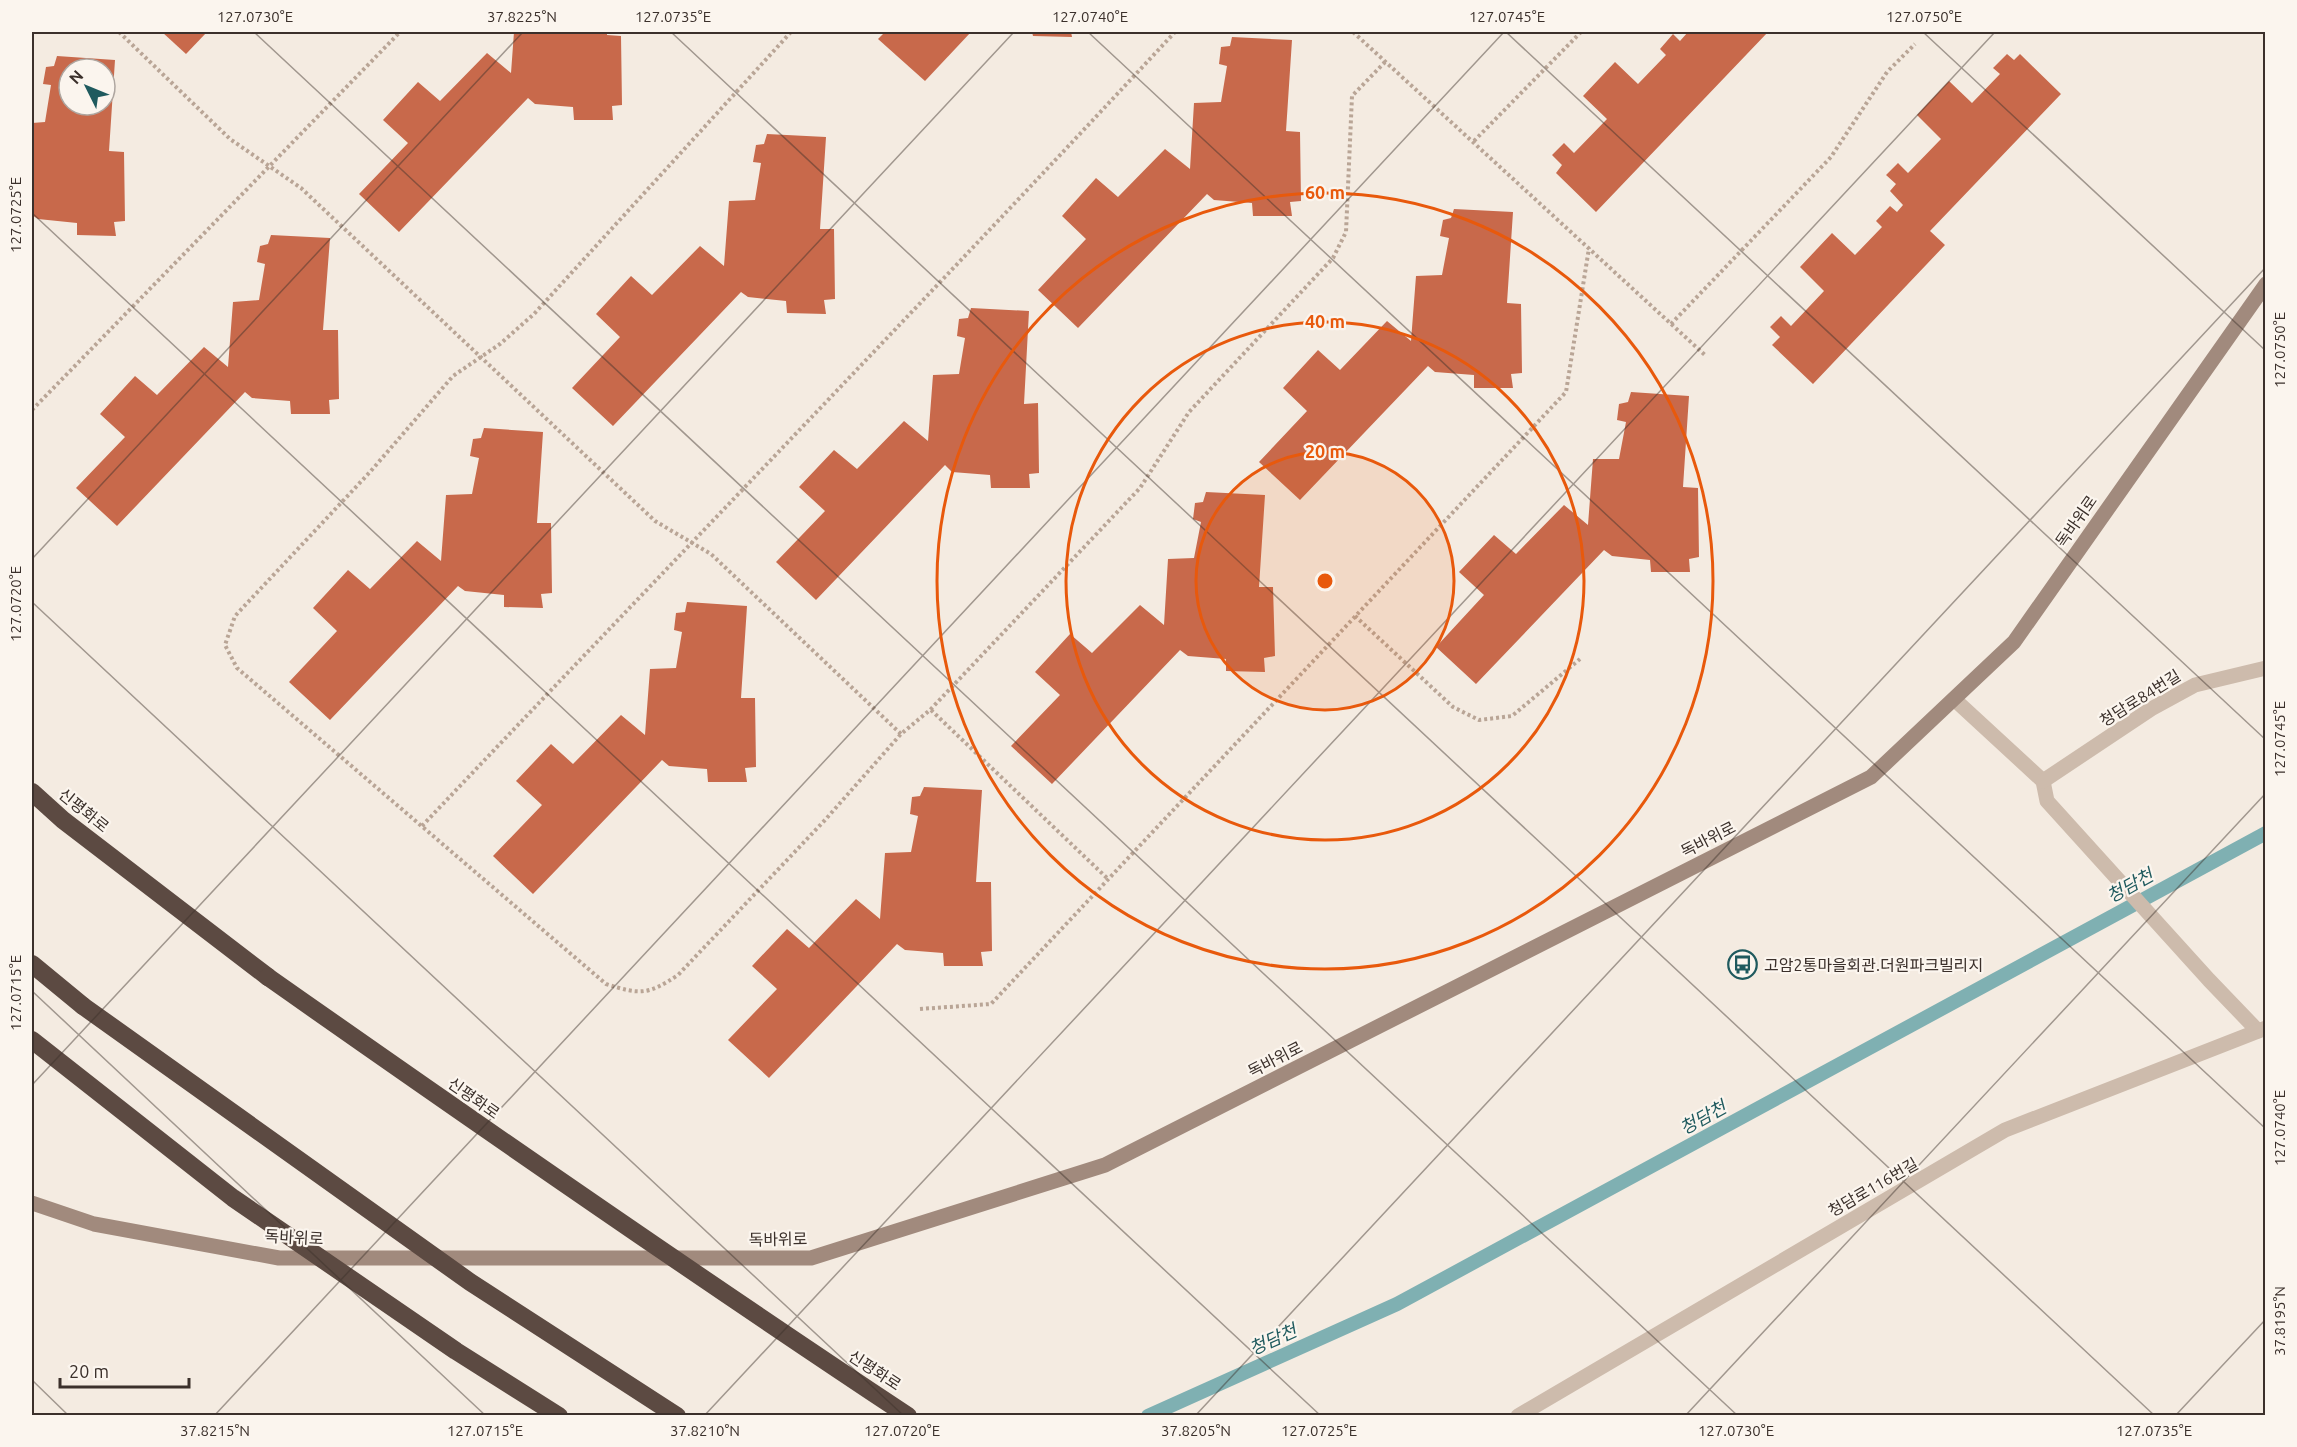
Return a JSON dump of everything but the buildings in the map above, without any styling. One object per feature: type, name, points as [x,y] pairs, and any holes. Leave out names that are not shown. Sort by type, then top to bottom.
[{"type":"highway","name":"신평화로","points":[[32,792],[63,820],[268,977],[540,1167],[908,1416]]},
{"type":"highway","points":[[32,964],[83,1006],[470,1282],[676,1416]]},
{"type":"highway","points":[[32,1040],[233,1198],[456,1351],[559,1416]]},
{"type":"main road","name":"독바위로","points":[[32,1203],[94,1224],[279,1258],[811,1258],[1105,1165],[1871,777],[2014,642],[2265,284]]},
{"type":"street","name":"청담로84번길","points":[[2043,781],[2151,709],[2195,685],[2265,668]]},
{"type":"street","points":[[1954,699],[2043,781],[2047,801],[2209,980],[2262,1030]]},
{"type":"street","name":"청담로116번길","points":[[1518,1416],[2005,1130],[2262,1030]]},
{"type":"path","points":[[119,32],[230,140],[301,188],[655,521],[711,554],[901,734]]},
{"type":"path","points":[[32,410],[400,32]]},
{"type":"path","points":[[791,32],[534,314],[500,344],[453,376],[370,472],[235,616],[225,645],[237,668],[606,984],[632,992],[656,990],[686,967],[825,820],[901,734],[930,710],[1140,488],[1188,412],[1332,258],[1346,232],[1352,96],[1385,62]]},
{"type":"path","points":[[422,826],[839,389],[1175,32]]},
{"type":"path","points":[[1353,32],[1706,356]]},
{"type":"path","points":[[1474,141],[1581,32]]},
{"type":"path","points":[[1671,324],[1831,157],[1887,72],[1915,44]]},
{"type":"path","points":[[921,1009],[991,1004],[1566,392],[1589,248]]},
{"type":"path","points":[[1355,616],[1453,707],[1479,720],[1512,716],[1580,658]]},
{"type":"path","points":[[930,710],[1108,879]]},
{"type":"waterway","name":"청담천","points":[[1148,1416],[1397,1304],[2266,833]]},
{"type":"place","name":"고암2통마을회관.더원파크빌리지","points":[[1743,965]]}]
